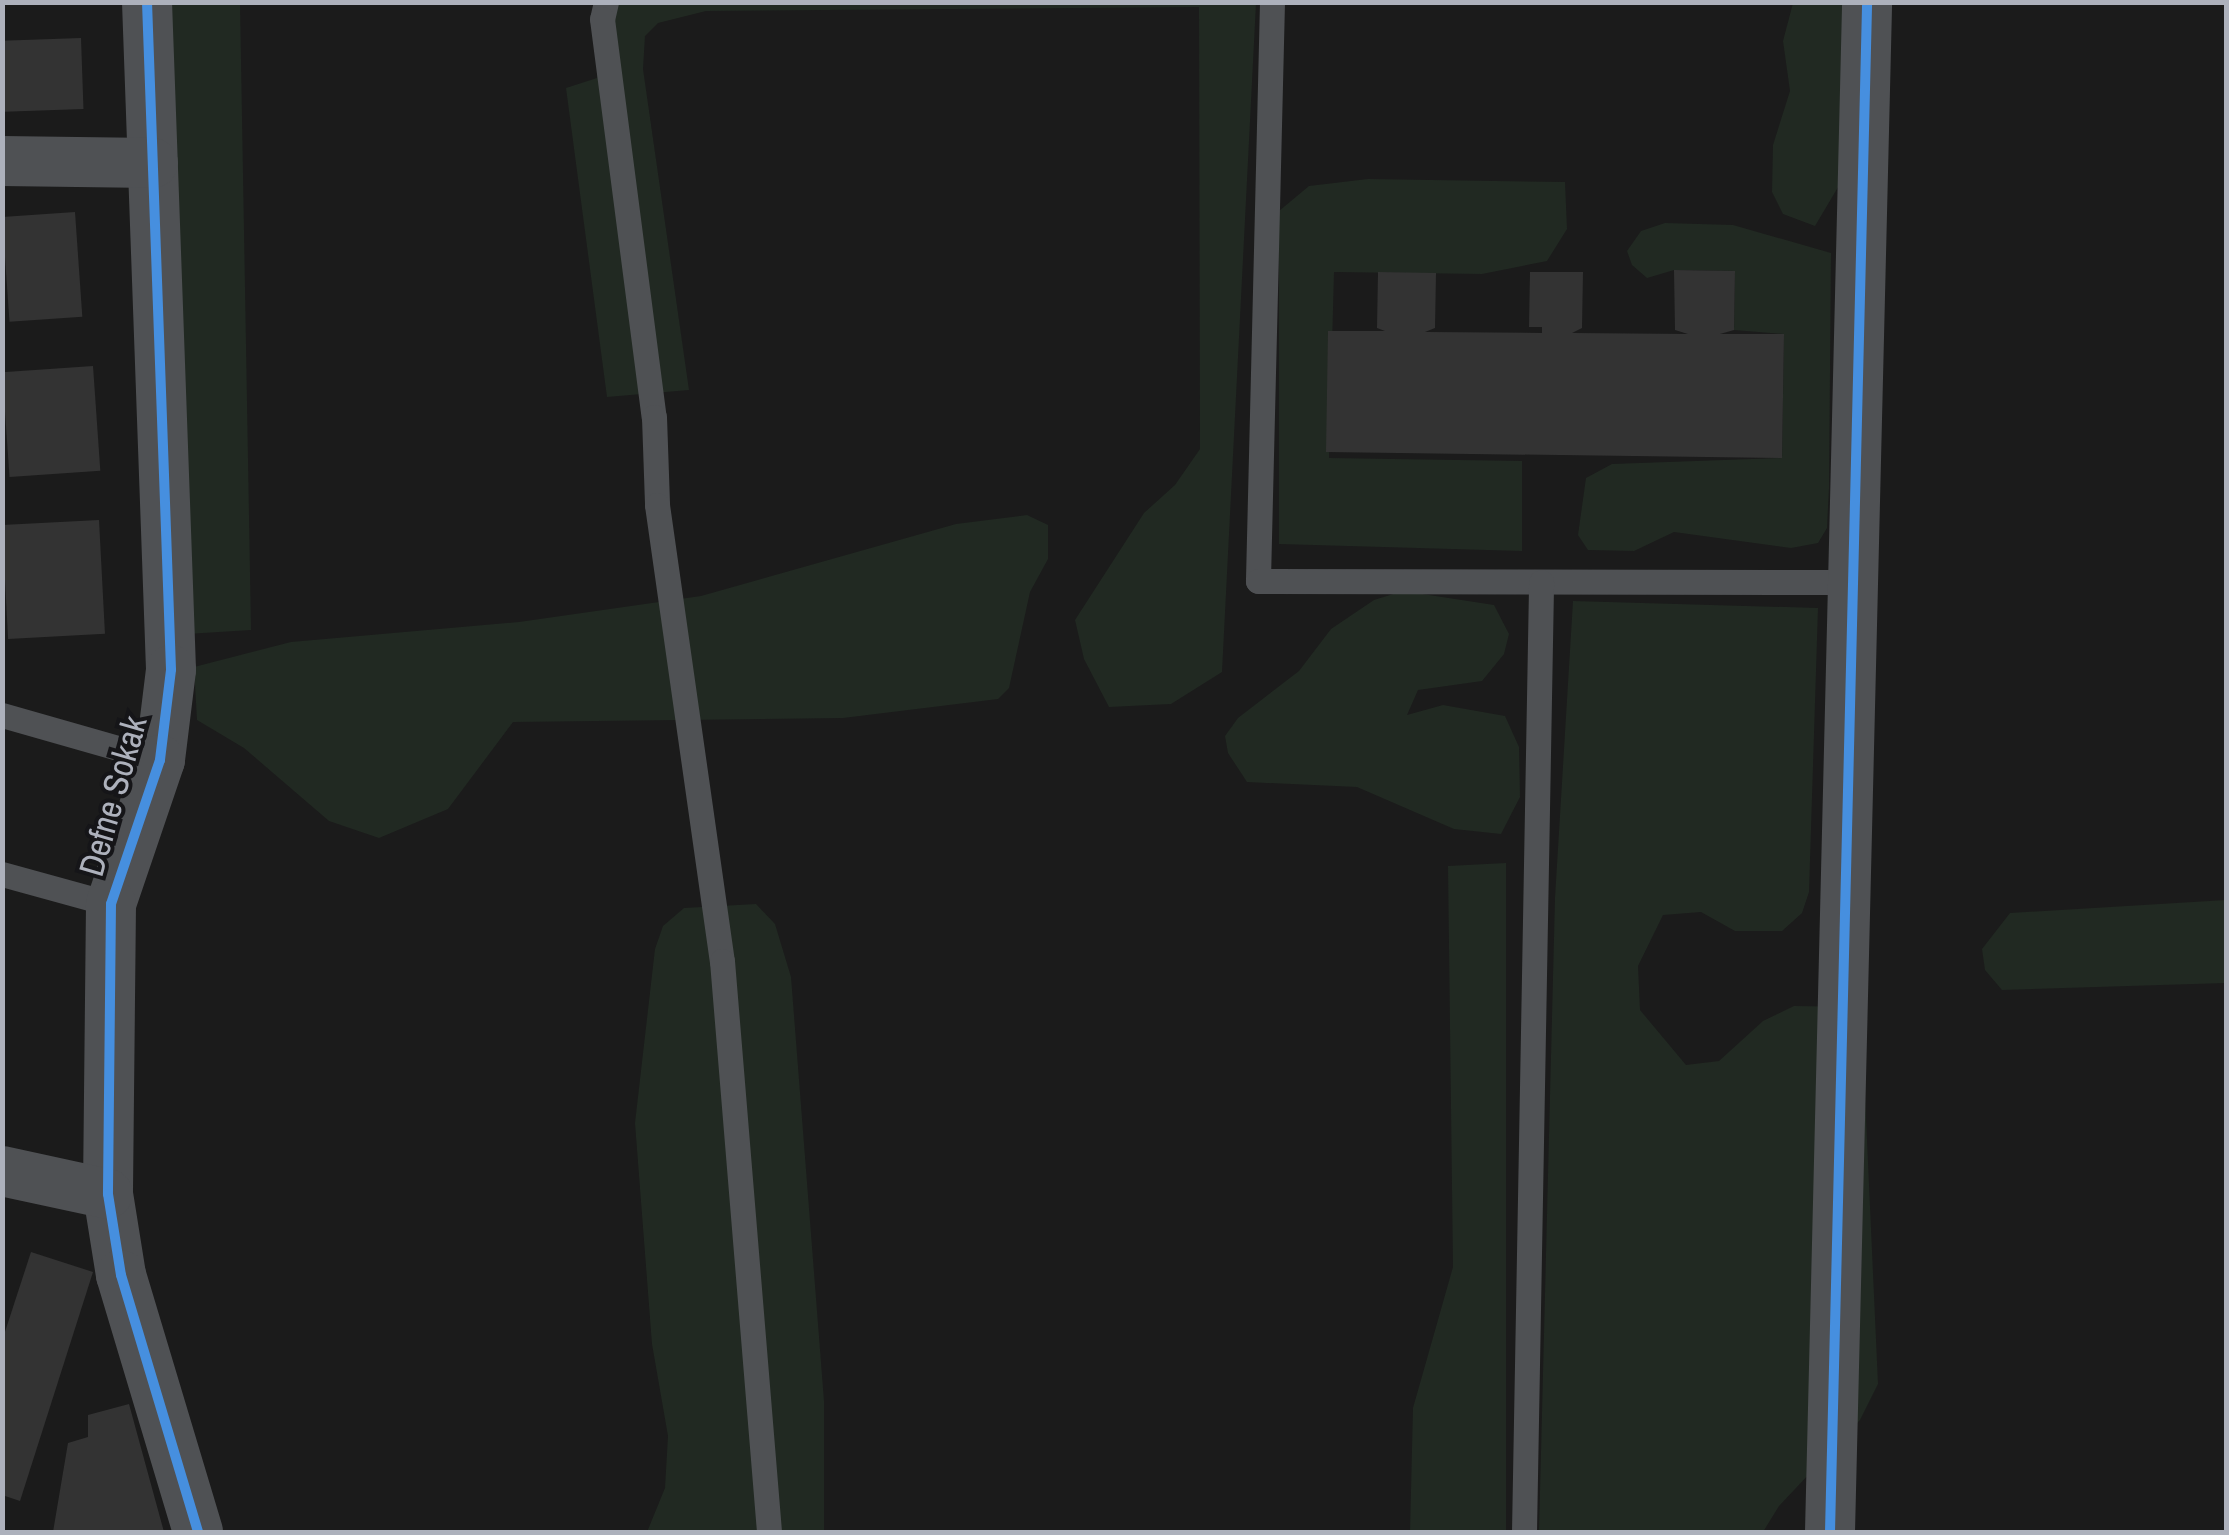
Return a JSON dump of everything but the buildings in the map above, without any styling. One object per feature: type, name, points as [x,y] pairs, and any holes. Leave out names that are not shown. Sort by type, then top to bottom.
[{"type":"street","name":"Defne Sokak","points":[[147,2],[171,670],[160,760],[111,904],[108,1194],[122,1275],[198,1532]]},
{"type":"street","points":[[1830,1532],[1867,2]]},
{"type":"street","points":[[2,161],[153,163]]},
{"type":"street","points":[[2,1171],[108,1194]]},
{"type":"lane","points":[[606,2],[602,19],[654,417],[657,505],[722,961],[769,1532]]},
{"type":"lane","points":[[1272,2],[1258,581],[1852,582]]},
{"type":"lane","points":[[1524,1532],[1541,582]]},
{"type":"lane","points":[[2,715],[160,760]]},
{"type":"lane","points":[[2,874],[111,904]]},
{"type":"shaded area","points":[[160,3],[240,3],[251,630],[187,634]]},
{"type":"shaded area","points":[[597,3],[1256,3],[1222,672],[1171,704],[1109,707],[1084,659],[1075,620],[1144,513],[1175,485],[1200,449],[1199,7],[706,11],[658,23],[645,36],[643,69],[689,390],[607,397],[566,88],[597,78]]},
{"type":"shaded area","points":[[1793,3],[1842,3],[1850,24],[1847,172],[1815,226],[1783,214],[1772,192],[1773,145],[1790,91],[1783,41]]},
{"type":"shaded area","points":[[1368,179],[1565,182],[1567,229],[1547,261],[1482,274],[1334,272],[1329,458],[1522,461],[1522,551],[1279,544],[1279,211],[1309,186]]},
{"type":"shaded area","points":[[1665,223],[1733,225],[1831,253],[1829,488],[1827,528],[1818,543],[1791,548],[1674,532],[1634,551],[1588,550],[1578,535],[1586,478],[1612,464],[1782,458],[1784,334],[1734,330],[1735,271],[1674,270],[1647,278],[1632,265],[1627,251],[1641,231]]},
{"type":"shaded area","points":[[1027,515],[1048,525],[1048,559],[1030,592],[1009,688],[998,699],[843,718],[513,722],[448,809],[379,838],[329,821],[244,748],[197,720],[194,667],[291,642],[519,622],[701,596],[956,524]]},
{"type":"shaded area","points":[[1403,591],[1494,605],[1509,634],[1504,654],[1482,681],[1418,690],[1407,715],[1443,705],[1505,716],[1519,747],[1520,797],[1501,834],[1454,829],[1357,787],[1247,782],[1228,753],[1225,736],[1238,718],[1299,671],[1331,629],[1374,600]]},
{"type":"shaded area","points":[[1573,601],[1818,608],[1809,892],[1802,913],[1782,931],[1735,931],[1701,912],[1663,915],[1638,966],[1640,1010],[1686,1065],[1719,1061],[1763,1021],[1794,1006],[1861,1007],[1878,1384],[1860,1420],[1779,1506],[1763,1532],[1539,1532],[1555,898]]},
{"type":"shaded area","points":[[1506,863],[1506,1532],[1410,1532],[1413,1408],[1453,1267],[1448,866]]},
{"type":"shaded area","points":[[2226,900],[2226,983],[2002,990],[1985,970],[1982,949],[2010,913]]},
{"type":"shaded area","points":[[756,904],[775,924],[791,977],[824,1401],[824,1532],[647,1532],[665,1488],[668,1436],[652,1344],[635,1123],[655,949],[663,926],[684,908]]},
{"type":"cycle path","points":[[147,2],[171,670],[160,760],[111,904],[108,1194],[121,1275],[198,1532]]},
{"type":"cycle path","points":[[1830,1532],[1867,2]]}]
